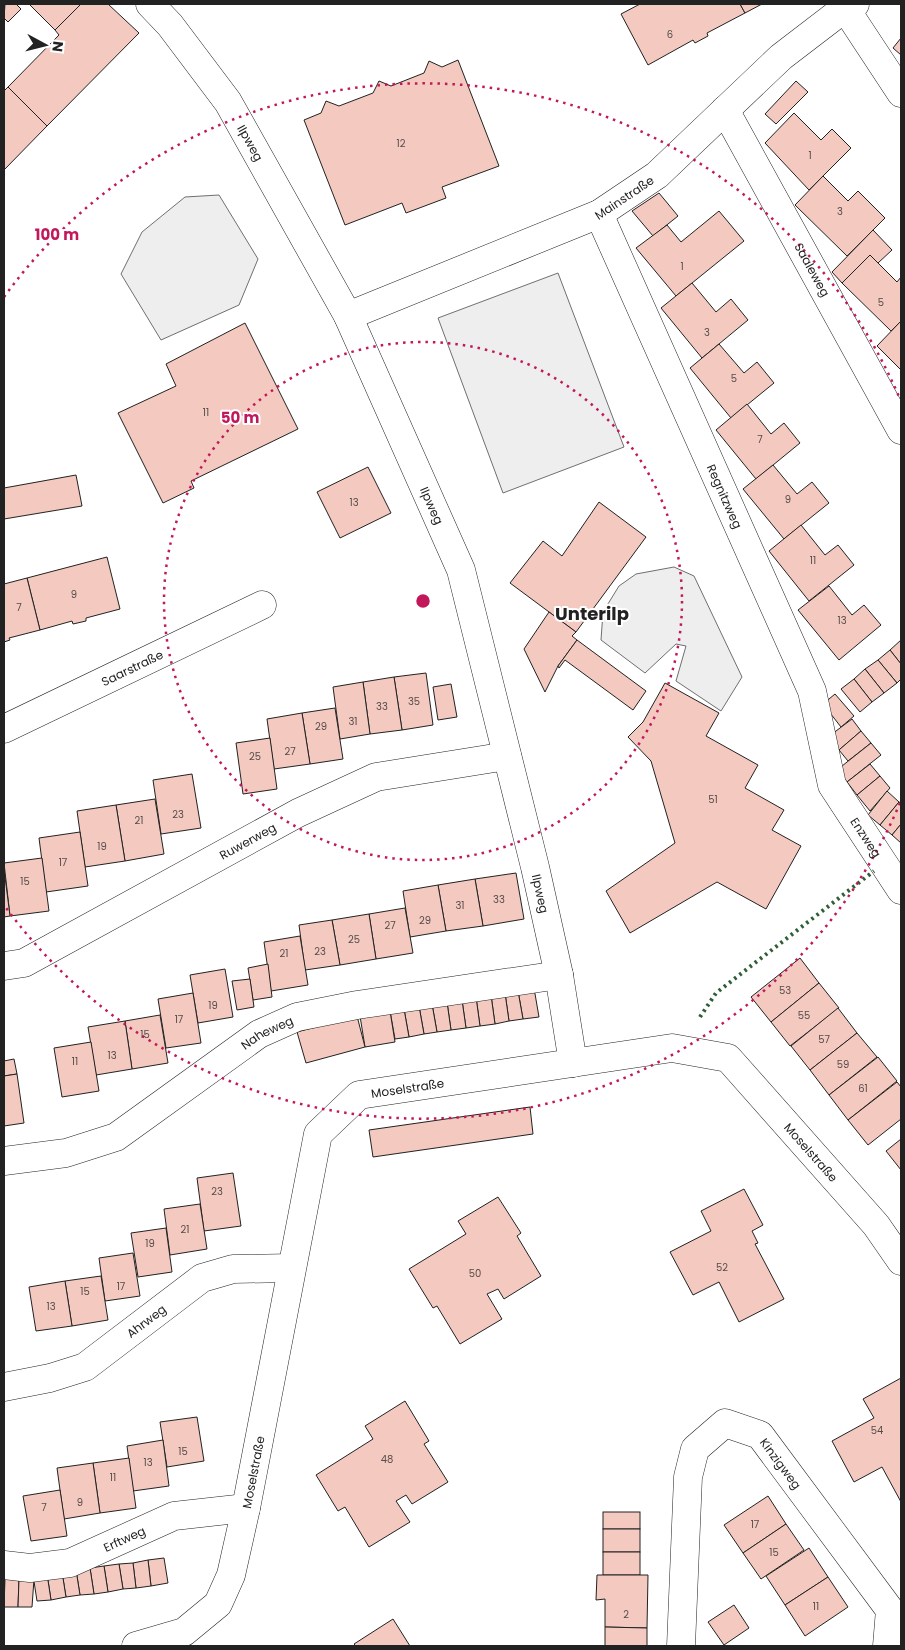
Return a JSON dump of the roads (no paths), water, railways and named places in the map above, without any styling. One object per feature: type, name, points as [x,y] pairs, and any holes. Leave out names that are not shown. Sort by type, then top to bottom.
[{"type":"street","name":"Ilpweg","points":[[150,4],[170,25],[228,102],[348,316],[461,570],[535,867],[559,975],[573,1063]]},
{"type":"street","name":"Mainstraße","points":[[348,316],[599,214],[658,175],[781,57],[850,6]]},
{"type":"street","points":[[850,6],[901,94]]},
{"type":"street","name":"Saaleweg","points":[[725,110],[901,430]]},
{"type":"street","name":"Regnitzweg","points":[[599,214],[812,691],[832,785]]},
{"type":"street","name":"Saarstraße","points":[[4,729],[262,606]]},
{"type":"street","name":"Ruwerweg","points":[[4,966],[24,963],[298,813],[376,777],[506,756]]},
{"type":"street","name":"Enzweg","points":[[832,785],[901,890]]},
{"type":"street","name":"Naheweg","points":[[4,1161],[66,1153],[116,1137],[259,1034],[297,1018],[357,1005],[559,975]]},
{"type":"street","name":"Moselstraße","points":[[136,1646],[184,1632],[218,1604],[231,1575],[246,1508],[318,1134],[359,1095],[672,1048],[728,1058],[876,1225],[901,1261]]},
{"type":"street","name":"Ahrweg","points":[[4,1387],[50,1378],[85,1367],[202,1278],[233,1269],[291,1268]]},
{"type":"street","name":"Kinzigweg","points":[[681,1646],[688,1477],[695,1449],[725,1423],[760,1435],[896,1602],[887,1646]]},
{"type":"street","name":"Erftweg","points":[[4,1566],[30,1568],[70,1563],[174,1516],[246,1508]]},
{"type":"district","name":"Unterilp","points":[[592,613]]}]
